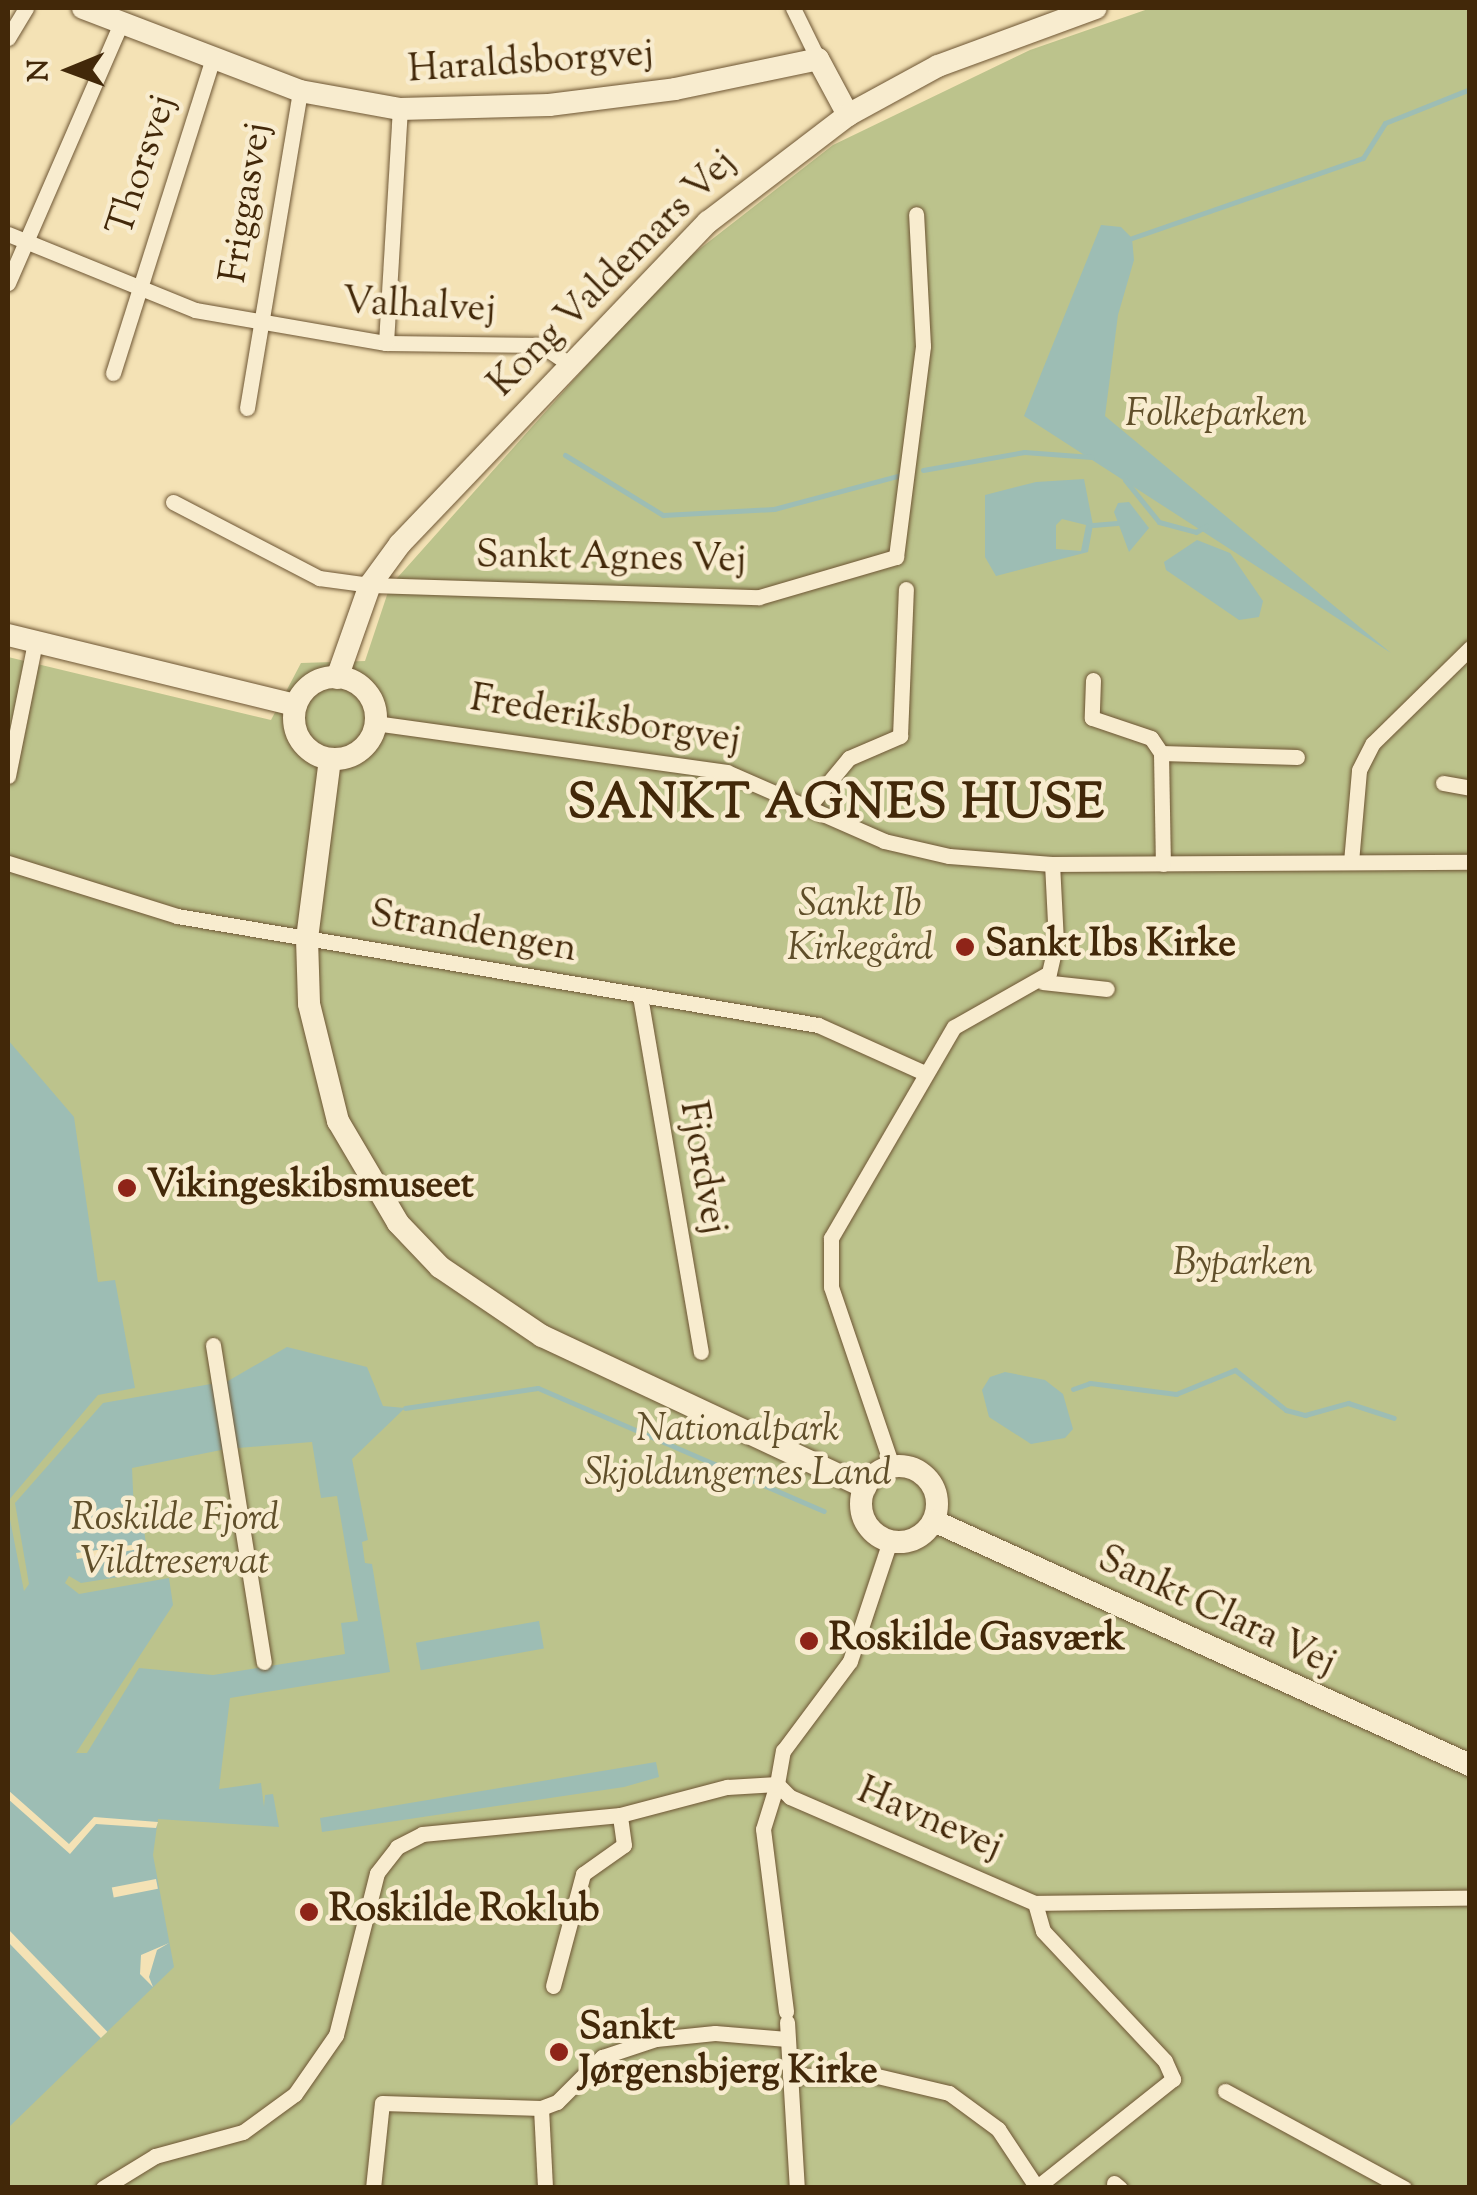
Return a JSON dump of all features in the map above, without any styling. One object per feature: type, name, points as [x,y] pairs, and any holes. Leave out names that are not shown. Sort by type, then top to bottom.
[{"type":"main road","name":"Haraldsborgvej","points":[[83,8],[120,26],[300,92],[400,109],[549,105],[675,90],[818,59]]},
{"type":"main road","name":"Kong Valdemars Vej","points":[[336,678],[370,585],[568,364],[708,222],[848,115],[938,66],[1096,8]]},
{"type":"main road","points":[[818,59],[848,115]]},
{"type":"main road","points":[[8,635],[296,705]]},
{"type":"main road","points":[[336,678],[370,697],[375,722],[355,754],[330,759],[300,740],[296,705],[312,684],[336,678]]},
{"type":"main road","points":[[330,759],[307,938],[309,1004],[338,1121],[398,1222],[440,1268],[542,1336],[864,1487]]},
{"type":"main road","points":[[892,1466],[913,1468],[930,1480],[938,1506],[934,1521],[916,1539],[890,1541],[864,1520],[864,1487],[892,1466]]},
{"type":"main road","name":"Sankt Clara Vej","points":[[934,1521],[1470,1765]]},
{"type":"street","points":[[8,38],[26,8]]},
{"type":"street","points":[[792,8],[818,59]]},
{"type":"street","points":[[8,283],[120,26]]},
{"type":"street","name":"Thorsvej","points":[[139,292],[212,61]]},
{"type":"street","name":"Friggasvej","points":[[262,325],[300,92]]},
{"type":"street","points":[[386,343],[400,109]]},
{"type":"street","name":"Sankt Agnes Vej","points":[[173,502],[319,578],[370,585],[759,597],[896,557],[923,346],[916,214]]},
{"type":"street","name":"Valhalvej","points":[[8,234],[139,292],[262,325],[386,343],[541,345],[568,364]]},
{"type":"street","points":[[113,373],[139,292]]},
{"type":"street","points":[[247,408],[262,325]]},
{"type":"street","points":[[810,805],[849,758],[900,736],[906,588]]},
{"type":"street","points":[[8,776],[35,642]]},
{"type":"street","points":[[1350,862],[1359,770],[1372,743],[1470,648]]},
{"type":"street","points":[[1092,680],[1092,718],[1151,738],[1161,754],[1163,864]]},
{"type":"street","name":"Frederiksborgvej","points":[[375,722],[694,765],[810,805],[898,845],[1052,864],[1470,862]]},
{"type":"street","points":[[1161,754],[1297,757]]},
{"type":"street","points":[[1442,783],[1470,788]]},
{"type":"street","name":"Strandengen","points":[[8,864],[177,916],[818,1025],[925,1073]]},
{"type":"street","points":[[1043,982],[1056,942],[1052,864]]},
{"type":"street","points":[[892,1466],[831,1287],[829,1258],[840,1212],[954,1027],[973,1012],[1043,982],[1107,989]]},
{"type":"street","name":"Fjordvej","points":[[640,996],[700,1352]]},
{"type":"street","points":[[213,1345],[264,1662]]},
{"type":"street","points":[[797,2188],[786,2025],[763,1828],[777,1784],[782,1751],[850,1661],[890,1541]]},
{"type":"street","points":[[103,2188],[155,2156],[242,2132],[295,2094],[336,2036],[382,1863],[422,1834],[620,1814],[728,1787],[777,1784]]},
{"type":"street","name":"Havnevej","points":[[777,1784],[790,1796],[1036,1903],[1093,1907],[1470,1898]]},
{"type":"street","points":[[553,1986],[582,1874],[624,1845],[620,1814]]},
{"type":"street","points":[[790,2076],[873,2075],[918,2082],[981,2112],[1037,2188],[1172,2079],[1165,2061],[1043,1931],[1036,1903]]},
{"type":"street","points":[[373,2188],[377,2108],[382,2103],[429,2108],[434,2102],[541,2108],[558,2102],[602,2058],[656,2039],[786,2025]]},
{"type":"street","points":[[1225,2091],[1404,2188]]},
{"type":"street","points":[[541,2108],[545,2188]]},
{"type":"green space","name":"Nationalpark Skjoldungernes Land","points":[[1151,8],[1469,8],[1469,2187],[8,2187],[8,657],[271,720],[301,663],[365,661],[390,586],[670,272],[833,145],[1030,50]]},
{"type":"water","points":[[1101,225],[1121,227],[1132,238],[1134,260],[1118,315],[1105,416],[1391,653],[1024,416]]},
{"type":"water","points":[[1084,479],[1093,525],[1088,552],[996,576],[985,557],[985,495],[1036,482]],"holes":[[[1062,519],[1086,525],[1081,551],[1056,549],[1056,525]]]},
{"type":"water","points":[[1129,502],[1149,528],[1129,552],[1114,512],[1118,503]]},
{"type":"water","points":[[1197,540],[1230,553],[1263,601],[1259,617],[1239,620],[1166,570],[1164,562]]},
{"type":"water","points":[[8,1040],[74,1117],[98,1282],[115,1280],[135,1388],[98,1395],[8,1501]]},
{"type":"water","name":"Roskilde Fjord Vildtreservat","points":[[287,1347],[367,1367],[383,1406],[405,1408],[352,1459],[368,1540],[362,1542],[365,1563],[372,1564],[390,1672],[230,1698],[219,1789],[261,1783],[264,1807],[265,1795],[273,1794],[279,1827],[158,1819],[153,1855],[174,1967],[8,2128],[8,1509],[24,1591],[29,1584],[15,1503],[103,1403],[228,1381]],"holes":[[[312,1442],[321,1498],[337,1496],[358,1621],[341,1623],[345,1654],[213,1675],[139,1668],[87,1753],[76,1753],[173,1605],[169,1578],[79,1594],[65,1583],[69,1576],[81,1583],[150,1572],[142,1516],[134,1512],[132,1468],[226,1449]]]},
{"type":"water","points":[[1005,1372],[1045,1380],[1063,1394],[1073,1429],[1065,1438],[1031,1444],[989,1417],[982,1390],[990,1377]]},
{"type":"water","points":[[539,1621],[544,1649],[421,1670],[416,1643]]},
{"type":"water","points":[[656,1762],[659,1777],[624,1787],[322,1832],[320,1818]]},
{"type":"pier","points":[[145,1543],[146,1548],[77,1559],[76,1553]]},
{"type":"pier","points":[[8,1790],[69,1844],[94,1817],[158,1822],[156,1828],[96,1824],[70,1854],[8,1799]]},
{"type":"pier","points":[[156,1879],[158,1889],[114,1897],[112,1888]]},
{"type":"pier","points":[[8,1929],[107,2032],[101,2038],[8,1942]]},
{"type":"pier","points":[[169,1943],[157,1950],[149,1977],[153,1987],[140,1974],[141,1955]]},
{"type":"waterway","points":[[1132,238],[1363,158],[1385,123],[1470,89]]},
{"type":"waterway","points":[[923,470],[1024,452],[1092,457]]},
{"type":"waterway","points":[[565,455],[663,515],[774,509],[901,475]]},
{"type":"waterway","points":[[1125,480],[1159,522],[1196,532],[1206,526]]},
{"type":"waterway","points":[[1093,525],[1117,523]]},
{"type":"waterway","points":[[1073,1389],[1090,1383],[1176,1394],[1235,1370],[1286,1410],[1305,1415],[1348,1403],[1394,1418]]},
{"type":"waterway","points":[[405,1408],[538,1388],[824,1511]]},
{"type":"place","name":"Sankt Ibs Kirke","points":[[965,947]]},
{"type":"place","name":"Vikingeskibsmuseet","points":[[127,1188]]},
{"type":"place","name":"Roskilde Gasværk","points":[[809,1641]]},
{"type":"place","name":"Roskilde Roklub","points":[[309,1912]]},
{"type":"place","name":"Sankt Jørgensbjerg Kirke","points":[[559,2052]]},
{"type":"district","name":"SANKT AGNES HUSE","points":[[837,806]]},
{"type":"park label","name":"Folkeparken","points":[[1216,417]]},
{"type":"park label","name":"Sankt Ib Kirkegård","points":[[860,929]]},
{"type":"park label","name":"Byparken","points":[[1243,1266]]}]
